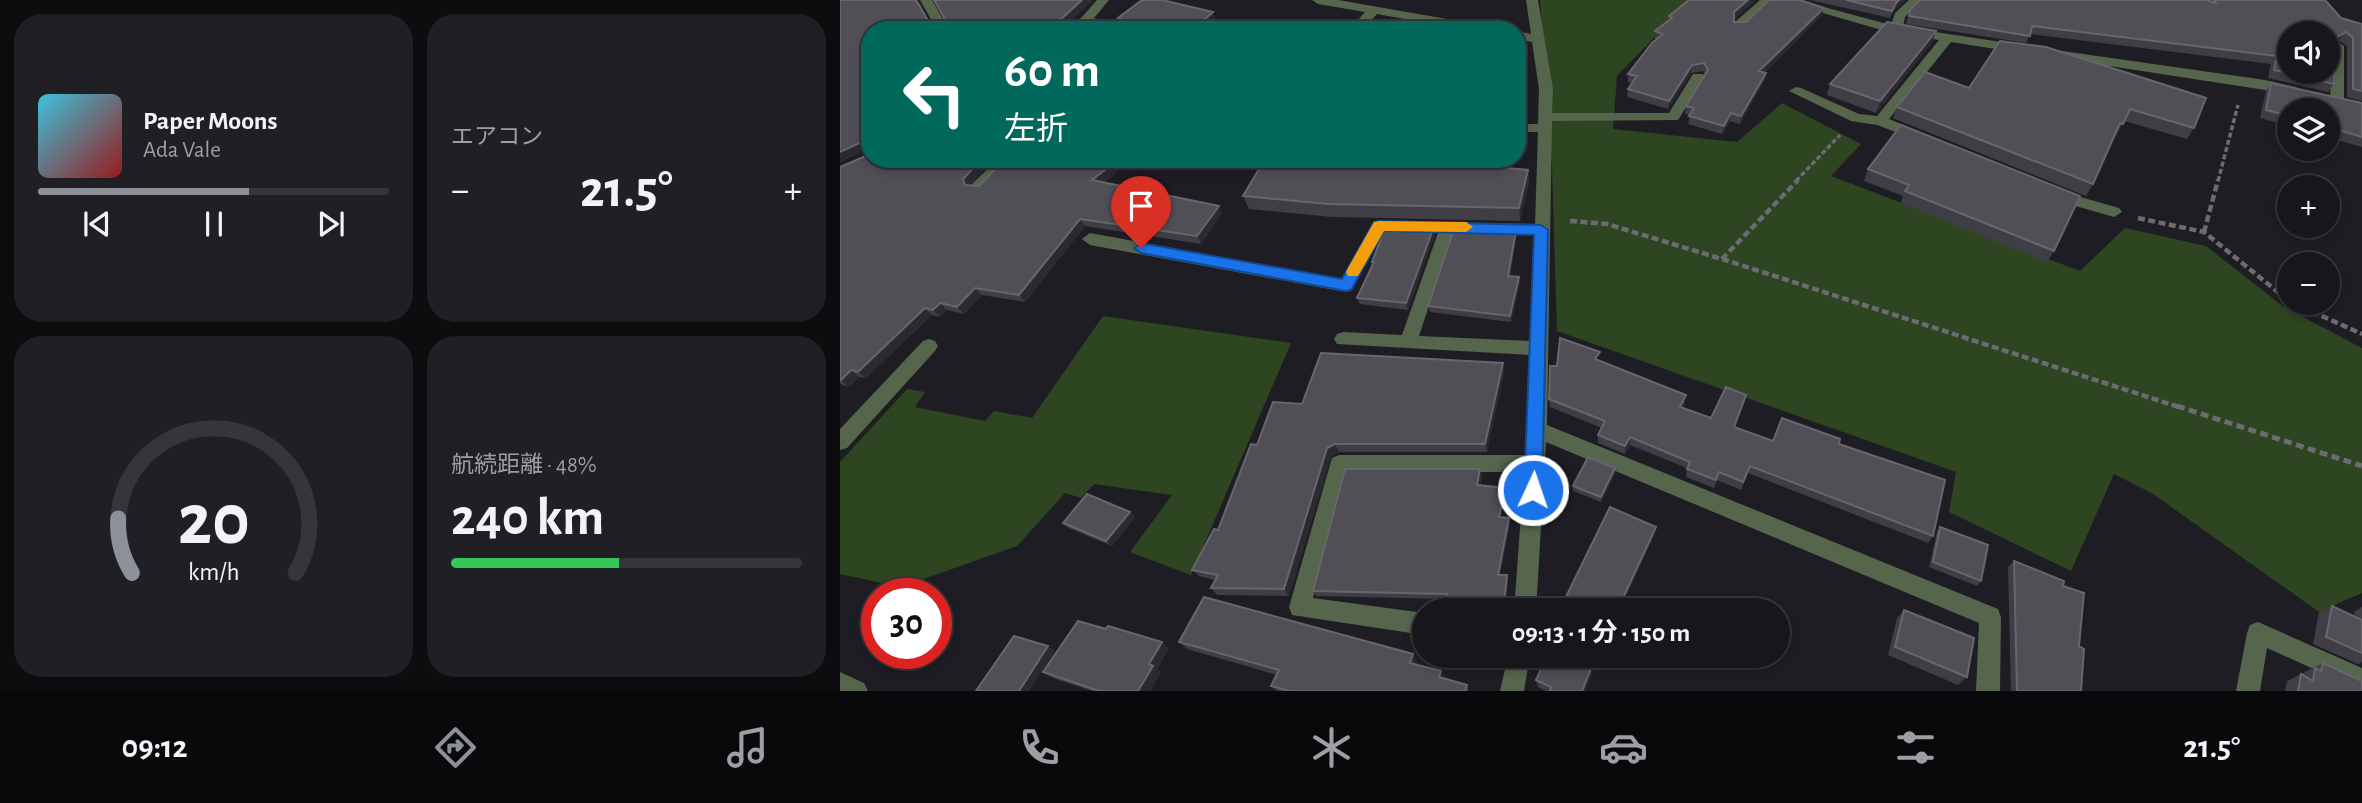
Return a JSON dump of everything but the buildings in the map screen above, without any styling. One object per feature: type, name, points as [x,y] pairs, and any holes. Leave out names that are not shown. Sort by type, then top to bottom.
[{"type":"street","points":[[926,0],[938,21]]},
{"type":"street","points":[[1090,21],[1086,20],[1103,0]]},
{"type":"street","points":[[1318,0],[1436,21]]},
{"type":"street","points":[[1526,598],[1536,430],[1546,89],[1532,0]]},
{"type":"street","points":[[1739,25],[1767,0]]},
{"type":"street","points":[[1784,0],[1897,23],[1947,39],[2244,81],[2301,92]]},
{"type":"street","points":[[1897,23],[1916,0]]},
{"type":"street","points":[[1364,21],[1374,10]]},
{"type":"street","points":[[1526,36],[1537,38]]},
{"type":"street","points":[[1880,121],[1947,39]]},
{"type":"street","points":[[1526,126],[1545,123],[1673,117],[1698,77]]},
{"type":"street","points":[[1796,91],[1856,118],[1880,121],[1938,145]]},
{"type":"street","points":[[978,187],[998,168]]},
{"type":"street","points":[[2041,189],[2114,212]]},
{"type":"street","points":[[1090,239],[1346,286],[1379,226],[1541,224]]},
{"type":"street","points":[[1408,342],[1448,226]]},
{"type":"street","points":[[1343,339],[1538,348]]},
{"type":"street","points":[[840,442],[929,346]]},
{"type":"street","points":[[1536,430],[1990,617],[1988,691]]},
{"type":"street","points":[[1412,622],[1300,607],[1339,464],[1534,463]]},
{"type":"street","points":[[2248,691],[2258,633],[2362,680]]},
{"type":"street","points":[[1512,691],[1517,668]]},
{"type":"street","points":[[840,684],[856,691]]},
{"type":"path","points":[[2204,232],[2244,81]]},
{"type":"path","points":[[1722,259],[1856,118]]},
{"type":"path","points":[[2114,212],[2204,232],[2277,291]]},
{"type":"path","points":[[1541,224],[1607,225],[1722,259],[2362,466]]},
{"type":"path","points":[[2320,315],[2362,334]]},
{"type":"green space","points":[[1540,0],[1691,0],[1617,76],[1613,129],[1737,142],[1782,103],[1861,144],[1831,176],[2080,271],[2125,228],[2206,246],[2277,302],[2277,315],[2299,315],[2362,348],[2362,593],[2319,612],[2153,494],[2114,474],[2071,571],[1949,512],[1956,472],[1557,331],[1552,167]]},
{"type":"green space","points":[[1103,316],[1291,343],[1191,575],[1130,552],[1172,495],[1094,484],[1081,498],[1065,493],[1017,546],[926,578],[861,578],[840,574],[840,462],[907,389],[925,392],[915,407],[985,421],[994,411],[1032,418]]},
{"type":"slow traffic","points":[[1353,272],[1379,226],[1466,227]]},
{"type":"route","points":[[1141,248],[1346,286],[1379,226],[1541,230],[1533,490]]}]
